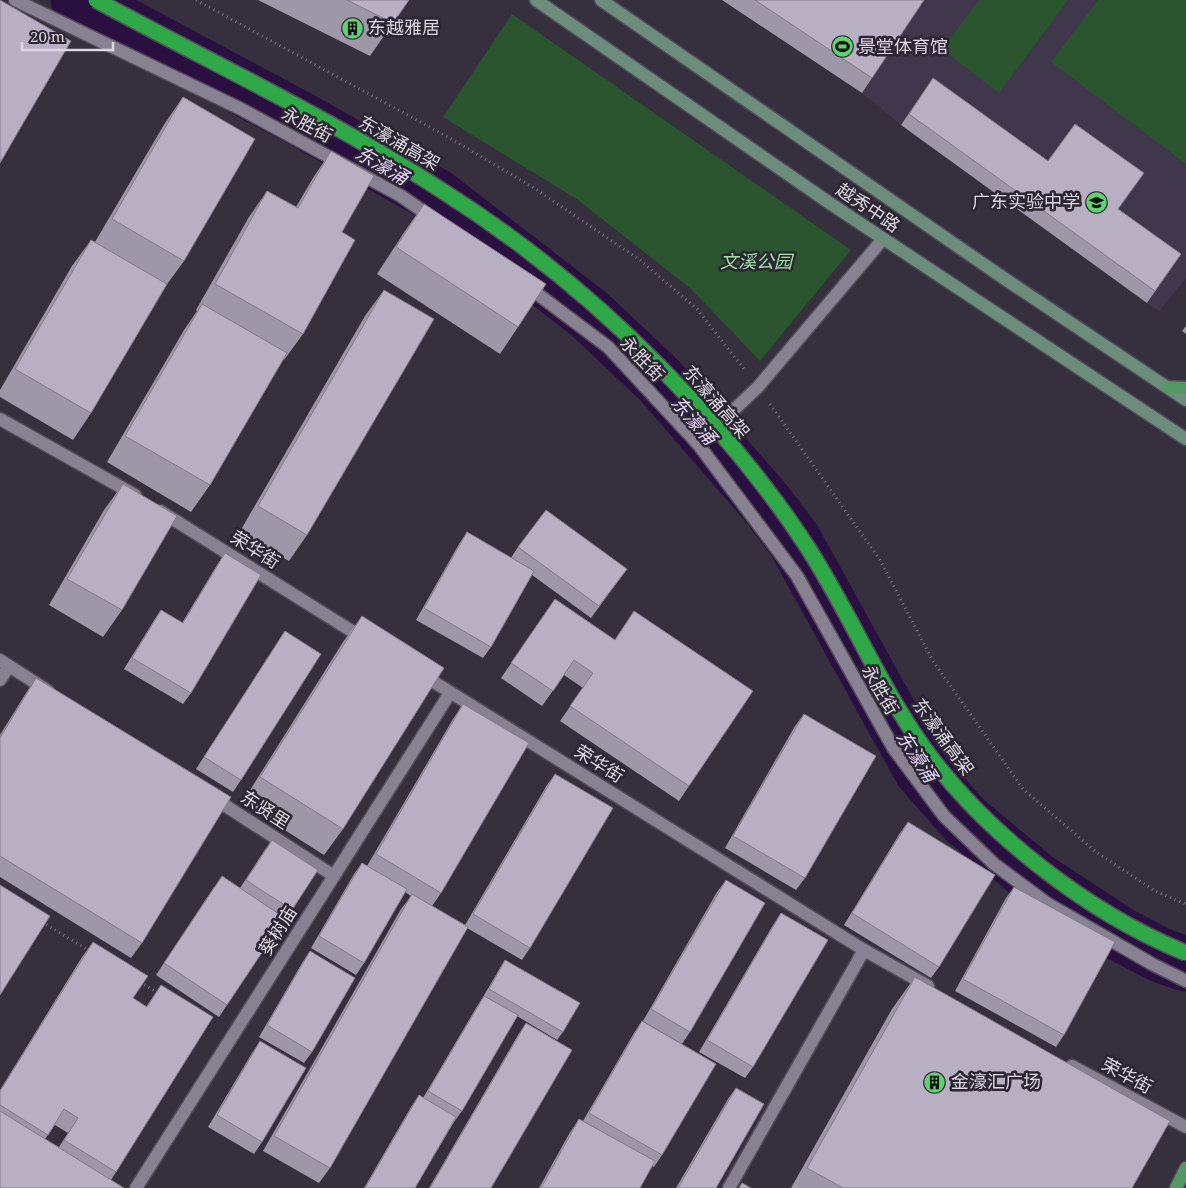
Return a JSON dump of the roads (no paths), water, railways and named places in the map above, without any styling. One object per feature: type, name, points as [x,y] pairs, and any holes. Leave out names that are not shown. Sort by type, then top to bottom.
[{"type":"highway","name":"东濠涌高架","points":[[96,0],[384,155],[442,190],[480,216],[578,290],[670,378],[761,484],[804,542],[833,589],[912,731],[961,794],[998,830],[1092,903],[1136,930],[1186,952]]},
{"type":"highway","name":"东濠涌高架","points":[[103,0],[411,167],[537,253],[585,292],[679,382],[777,498],[807,539],[833,581],[920,735],[962,790],[988,817],[1054,874],[1132,924],[1186,952]]},
{"type":"main road","name":"越秀中路","points":[[536,0],[883,239],[1186,439]]},
{"type":"main road","name":"越秀中路","points":[[600,0],[1004,279],[1186,400]]},
{"type":"main road","points":[[1167,387],[1186,388]]},
{"type":"main road","points":[[1176,1188],[1186,1168]]},
{"type":"lane","name":"永胜街","points":[[15,0],[241,109],[401,196],[441,224]]},
{"type":"lane","points":[[701,442],[758,387],[883,239]]},
{"type":"lane","name":"永胜街","points":[[520,281],[608,347],[701,442],[797,576],[894,749],[944,816],[994,864],[1048,904],[1152,964],[1186,981]]},
{"type":"lane","name":"荣华街","points":[[0,419],[147,503],[375,646]]},
{"type":"lane","points":[[0,680],[5,663],[59,698]]},
{"type":"lane","name":"荣华街","points":[[409,667],[864,950],[942,994]]},
{"type":"lane","name":"葵树庙","points":[[136,1188],[450,693]]},
{"type":"lane","name":"东贤里","points":[[201,790],[334,876]]},
{"type":"lane","points":[[729,1188],[864,950]]},
{"type":"lane","name":"荣华街","points":[[1063,1062],[1186,1127]]},
{"type":"waterway","name":"东濠涌","points":[[78,0],[304,121],[436,196],[589,314],[660,381],[765,502],[794,540],[921,770],[964,819],[1036,879],[1120,934],[1160,955],[1186,964]]},
{"type":"place","name":"东越雅居","points":[[352,28]]},
{"type":"place","name":"景堂体育馆","points":[[842,47]]},
{"type":"place","name":"广东实验中学","points":[[1096,202]]},
{"type":"place","name":"金濠汇广场","points":[[935,1082]]},
{"type":"park label","name":"文溪公园","points":[[756,262]]}]
